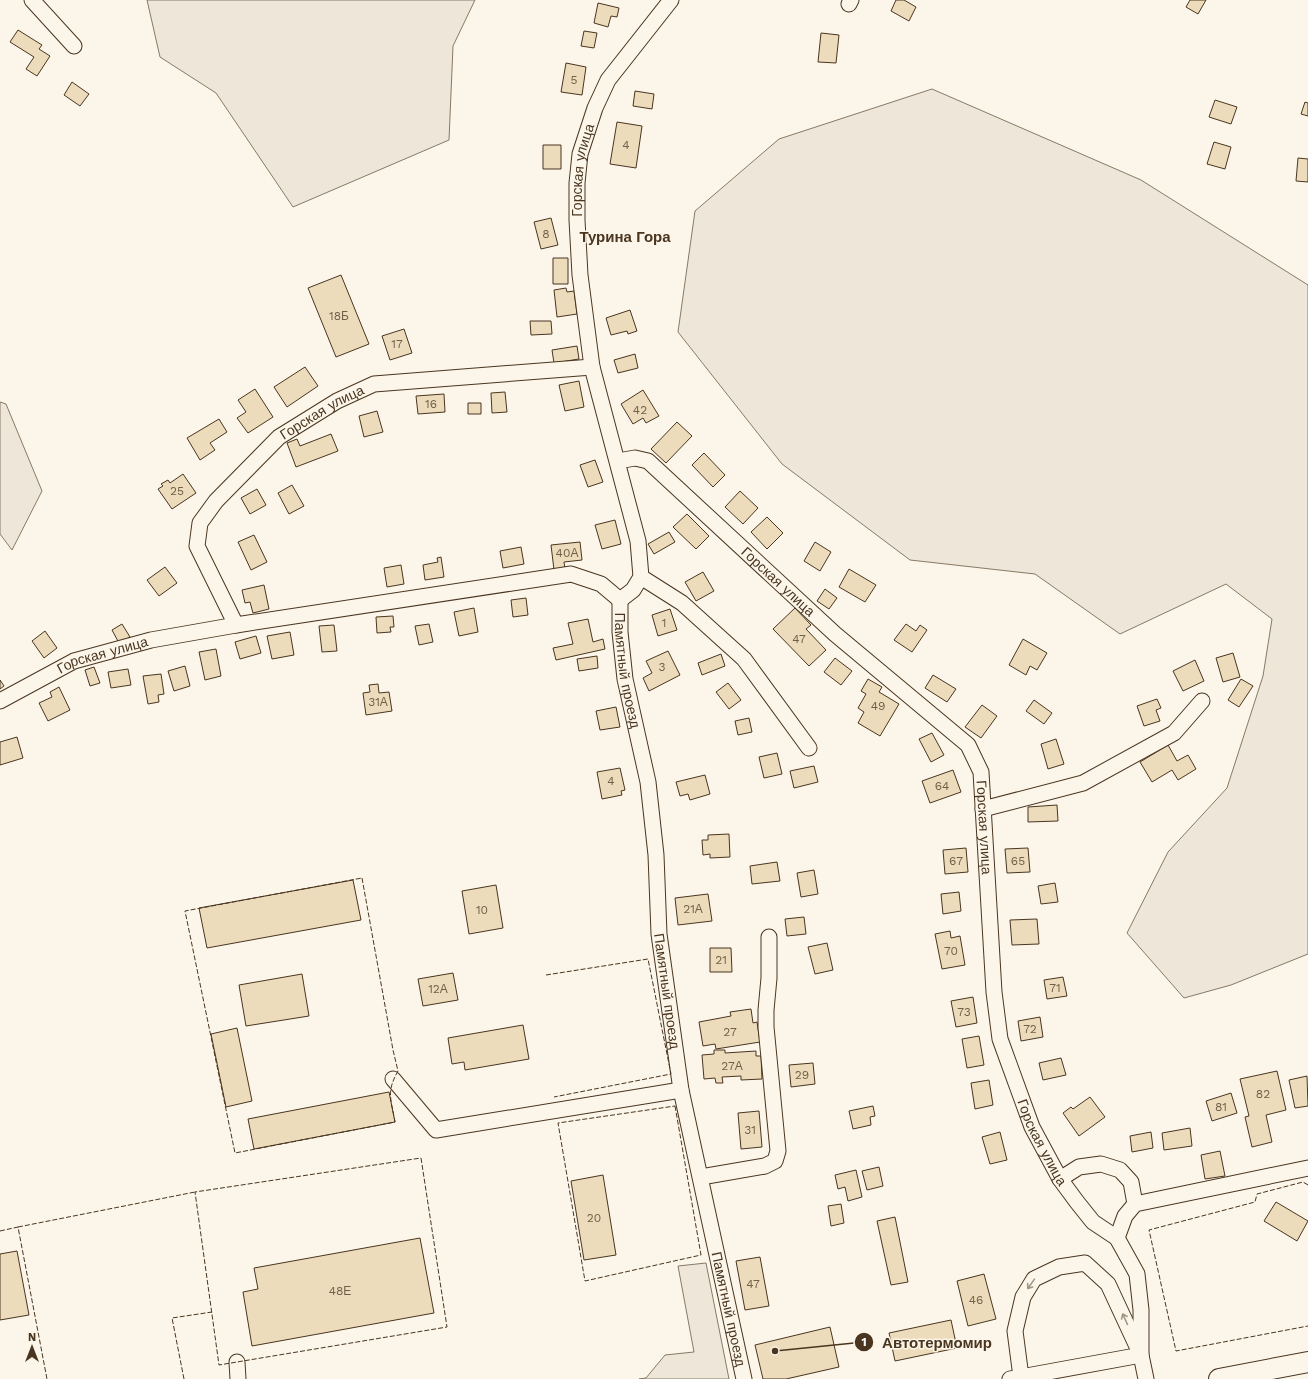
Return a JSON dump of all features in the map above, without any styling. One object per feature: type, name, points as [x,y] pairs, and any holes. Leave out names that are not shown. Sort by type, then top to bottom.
[{"type":"main road","points":[[1219,1379],[1308,1362]]},
{"type":"street","points":[[32,0],[74,46]]},
{"type":"street","name":"Горская улица","points":[[642,577],[638,541],[618,460],[592,367],[580,275],[577,228],[577,183],[580,154],[594,108],[608,80],[671,0]]},
{"type":"street","name":"Горская улица","points":[[236,625],[197,546],[200,523],[216,501],[279,437],[337,401],[374,384],[592,367]]},
{"type":"street","name":"Горская улица","points":[[618,460],[635,458],[648,461],[835,634],[968,745],[981,772],[994,992],[1000,1039],[1032,1127],[1060,1179],[1076,1202],[1093,1222],[1117,1238],[1137,1274],[1141,1310],[1141,1355],[1146,1379]]},
{"type":"street","name":"Горская улица","points":[[0,701],[74,661],[151,640],[236,625],[571,574],[602,584],[620,600]]},
{"type":"street","points":[[620,600],[633,590],[642,577],[682,603],[744,658],[809,748]]},
{"type":"street","name":"Памятный проезд","points":[[620,600],[620,632],[625,679],[648,782],[656,855],[659,934],[681,1090],[744,1379]]},
{"type":"street","points":[[983,809],[1083,783],[1174,733],[1202,701]]},
{"type":"street","points":[[700,1177],[766,1166],[774,1161],[778,1151],[766,1027],[769,978],[769,937]]},
{"type":"street","points":[[393,1079],[436,1130],[681,1090]]},
{"type":"street","points":[[1060,1179],[1079,1167],[1101,1164],[1120,1170],[1131,1182],[1135,1204]]},
{"type":"street","points":[[1117,1238],[1125,1216],[1135,1204],[1308,1168]]},
{"type":"street","points":[[1085,1263],[1108,1284],[1141,1355],[1017,1378],[1015,1331],[1023,1297],[1034,1279],[1059,1267],[1085,1263]]},
{"type":"street","points":[[237,1362],[238,1379]]},
{"type":"shaded area","points":[[147,0],[475,0],[453,46],[449,140],[293,207],[216,93],[160,57]]},
{"type":"shaded area","points":[[932,89],[1141,180],[1308,285],[1308,954],[1231,985],[1184,998],[1127,933],[1168,852],[1227,788],[1263,676],[1272,619],[1226,584],[1120,634],[1035,574],[910,560],[782,464],[678,332],[695,211],[779,139]]},
{"type":"shaded area","points":[[0,402],[6,404],[42,491],[12,550],[0,534]]},
{"type":"shaded area","points":[[706,1263],[729,1379],[639,1379],[646,1378],[665,1355],[694,1352],[678,1266]]},
{"type":"building","points":[[896,0],[904,0],[916,7],[909,21],[891,11]]},
{"type":"building","points":[[1190,0],[1206,0],[1198,14],[1186,7]]},
{"type":"building","points":[[598,3],[619,8],[617,17],[611,16],[608,27],[594,23]]},
{"type":"building","points":[[18,30],[42,45],[39,49],[50,56],[37,76],[26,69],[34,57],[10,42]]},
{"type":"building","points":[[584,31],[597,33],[594,48],[581,46]]},
{"type":"building","points":[[821,33],[839,35],[836,63],[818,62]]},
{"type":"building","points":[[566,63],[586,67],[582,95],[561,92]]},
{"type":"building","points":[[72,82],[89,94],[80,106],[64,95]]},
{"type":"building","points":[[635,91],[654,94],[652,109],[633,106]]},
{"type":"building","points":[[1215,100],[1237,107],[1231,124],[1209,117]]},
{"type":"building","points":[[1305,102],[1308,103],[1308,116],[1301,114]]},
{"type":"building","points":[[617,122],[642,126],[636,168],[610,164]]},
{"type":"building","points":[[1214,142],[1231,147],[1225,169],[1207,164]]},
{"type":"building","points":[[543,145],[561,145],[561,169],[543,169]]},
{"type":"building","points":[[1298,158],[1308,159],[1308,182],[1296,181]]},
{"type":"building","points":[[551,218],[558,245],[541,249],[534,222]]},
{"type":"building","points":[[553,258],[568,258],[568,284],[553,284]]},
{"type":"building","points":[[341,275],[369,344],[336,357],[308,288]]},
{"type":"building","points":[[566,288],[567,292],[574,291],[577,314],[557,317],[554,290]]},
{"type":"building","points":[[630,310],[637,331],[628,334],[627,331],[611,335],[606,318]]},
{"type":"building","points":[[530,321],[551,321],[552,334],[531,335]]},
{"type":"building","points":[[404,329],[412,353],[390,360],[382,336]]},
{"type":"building","points":[[577,346],[579,359],[554,363],[552,350]]},
{"type":"building","points":[[635,354],[638,368],[618,373],[614,360]]},
{"type":"building","points":[[305,367],[318,386],[287,407],[274,387]]},
{"type":"building","points":[[579,381],[584,407],[565,411],[559,385]]},
{"type":"building","points":[[255,389],[273,417],[248,433],[237,418],[246,412],[238,400]]},
{"type":"building","points":[[643,390],[659,416],[646,423],[643,418],[633,424],[621,404]]},
{"type":"building","points":[[505,392],[507,412],[492,413],[491,393]]},
{"type":"building","points":[[444,394],[445,412],[418,414],[416,396]]},
{"type":"building","points":[[468,403],[481,403],[481,414],[468,414]]},
{"type":"building","points":[[377,411],[383,432],[364,437],[359,416]]},
{"type":"building","points":[[219,419],[227,432],[210,443],[215,450],[200,460],[187,438]]},
{"type":"building","points":[[677,422],[692,436],[666,463],[651,449]]},
{"type":"building","points":[[331,434],[338,451],[296,467],[287,443],[297,439],[300,446]]},
{"type":"building","points":[[704,453],[725,475],[713,487],[692,465]]},
{"type":"building","points":[[595,460],[603,482],[588,487],[580,465]]},
{"type":"building","points":[[183,474],[196,493],[172,509],[158,489],[163,486],[161,484],[168,480],[170,483]]},
{"type":"building","points":[[292,485],[304,506],[289,514],[278,493]]},
{"type":"building","points":[[257,489],[266,505],[250,514],[241,498]]},
{"type":"building","points":[[740,491],[758,508],[743,524],[725,507]]},
{"type":"building","points":[[687,514],[709,536],[696,549],[673,527]]},
{"type":"building","points":[[767,517],[783,533],[767,549],[751,532]]},
{"type":"building","points":[[615,520],[621,544],[602,549],[595,525]]},
{"type":"building","points":[[669,532],[675,542],[654,554],[648,544]]},
{"type":"building","points":[[254,535],[267,562],[251,570],[238,542]]},
{"type":"building","points":[[580,542],[582,560],[564,562],[565,569],[554,570],[551,545]]},
{"type":"building","points":[[815,542],[831,552],[820,571],[804,561]]},
{"type":"building","points":[[521,547],[524,564],[503,568],[500,551]]},
{"type":"building","points":[[441,557],[444,577],[425,580],[423,565],[438,562],[437,558]]},
{"type":"building","points":[[401,565],[404,584],[387,587],[384,568]]},
{"type":"building","points":[[165,567],[177,583],[159,596],[147,580]]},
{"type":"building","points":[[849,569],[876,585],[865,602],[839,587]]},
{"type":"building","points":[[703,572],[714,591],[696,601],[685,582]]},
{"type":"building","points":[[264,585],[269,609],[253,613],[250,602],[245,603],[242,590]]},
{"type":"building","points":[[825,589],[837,598],[829,609],[817,601]]},
{"type":"building","points":[[526,598],[528,615],[513,617],[511,600]]},
{"type":"building","points":[[474,608],[478,632],[459,636],[454,612]]},
{"type":"building","points":[[795,608],[811,625],[806,629],[826,650],[809,666],[773,629]]},
{"type":"building","points":[[670,609],[677,630],[658,636],[652,615]]},
{"type":"building","points":[[393,616],[394,627],[390,627],[391,632],[377,633],[376,617]]},
{"type":"building","points":[[588,619],[593,642],[603,639],[605,649],[556,660],[553,648],[573,644],[568,623]]},
{"type":"building","points":[[122,624],[130,637],[119,643],[112,630]]},
{"type":"building","points":[[429,624],[433,642],[419,645],[415,626]]},
{"type":"building","points":[[906,624],[916,631],[920,625],[927,630],[912,652],[894,640]]},
{"type":"building","points":[[334,625],[337,651],[322,652],[319,626]]},
{"type":"building","points":[[45,631],[57,648],[44,658],[32,641]]},
{"type":"building","points":[[290,632],[294,655],[272,659],[267,636]]},
{"type":"building","points":[[256,636],[261,653],[240,659],[235,642]]},
{"type":"building","points":[[1023,639],[1047,653],[1037,670],[1030,666],[1026,675],[1009,665]]},
{"type":"building","points":[[216,649],[221,676],[205,680],[199,652]]},
{"type":"building","points":[[668,651],[680,675],[649,691],[643,678],[652,673],[646,661]]},
{"type":"building","points":[[1233,653],[1240,677],[1223,682],[1216,658]]},
{"type":"building","points":[[721,654],[725,666],[702,675],[698,663]]},
{"type":"building","points":[[597,656],[598,668],[579,671],[577,659]]},
{"type":"building","points":[[835,658],[852,671],[841,685],[824,672]]},
{"type":"building","points":[[1195,660],[1204,681],[1183,691],[1173,671]]},
{"type":"building","points":[[185,666],[190,686],[174,691],[168,671]]},
{"type":"building","points":[[94,667],[100,683],[90,686],[85,670]]},
{"type":"building","points":[[128,669],[131,685],[111,688],[108,672]]},
{"type":"building","points":[[161,674],[164,694],[158,695],[159,702],[148,704],[143,676]]},
{"type":"building","points":[[933,675],[956,689],[947,702],[925,688]]},
{"type":"building","points":[[868,679],[882,687],[879,692],[899,704],[880,736],[858,723],[864,712],[858,708],[866,694],[861,691]]},
{"type":"building","points":[[1241,679],[1253,686],[1239,707],[1228,700]]},
{"type":"building","points":[[0,680],[4,686],[0,689]]},
{"type":"building","points":[[728,683],[741,700],[729,709],[716,692]]},
{"type":"building","points":[[378,684],[379,693],[389,692],[392,711],[366,715],[363,693],[370,692],[369,685]]},
{"type":"building","points":[[59,687],[70,710],[48,721],[39,703],[52,697],[50,692]]},
{"type":"building","points":[[1157,699],[1161,708],[1156,710],[1160,721],[1144,726],[1137,706]]},
{"type":"building","points":[[1034,700],[1052,713],[1044,724],[1026,711]]},
{"type":"building","points":[[982,705],[997,716],[981,738],[965,727]]},
{"type":"building","points":[[616,707],[620,727],[600,730],[596,711]]},
{"type":"building","points":[[749,718],[752,732],[738,735],[735,721]]},
{"type":"building","points":[[932,733],[944,755],[931,762],[919,739]]},
{"type":"building","points":[[17,737],[23,758],[0,765],[0,742]]},
{"type":"building","points":[[1056,739],[1064,764],[1048,769],[1041,744]]},
{"type":"building","points":[[1168,745],[1177,761],[1188,755],[1196,769],[1178,780],[1172,770],[1152,782],[1140,762]]},
{"type":"building","points":[[777,753],[782,774],[764,778],[759,757]]},
{"type":"building","points":[[814,766],[818,782],[794,788],[790,771]]},
{"type":"building","points":[[620,768],[625,790],[621,791],[622,795],[602,799],[597,772]]},
{"type":"building","points":[[953,770],[961,792],[930,803],[922,781]]},
{"type":"building","points":[[705,775],[710,794],[690,800],[688,794],[680,796],[676,782]]},
{"type":"building","points":[[1057,805],[1058,821],[1028,822],[1028,807]]},
{"type":"building","points":[[729,834],[730,857],[710,858],[710,854],[703,855],[702,840],[708,840],[708,835]]},
{"type":"building","points":[[966,848],[968,872],[945,874],[943,850]]},
{"type":"building","points":[[1028,848],[1030,872],[1007,873],[1005,849]]},
{"type":"building","points":[[777,862],[780,881],[752,884],[750,866]]},
{"type":"building","points":[[814,870],[818,894],[801,897],[797,873]]},
{"type":"building","points":[[353,880],[361,920],[207,948],[199,908]]},
{"type":"building","points":[[1055,883],[1058,902],[1041,904],[1038,886]]},
{"type":"building","points":[[496,885],[503,928],[469,934],[462,891]]},
{"type":"building","points":[[959,892],[961,911],[943,914],[941,894]]},
{"type":"building","points":[[708,894],[712,921],[678,925],[675,898]]},
{"type":"building","points":[[804,917],[806,934],[787,936],[785,919]]},
{"type":"building","points":[[1037,919],[1039,944],[1012,945],[1010,920]]},
{"type":"building","points":[[950,931],[951,938],[960,936],[965,965],[942,969],[935,934]]},
{"type":"building","points":[[827,943],[833,970],[815,974],[808,947]]},
{"type":"building","points":[[710,948],[731,948],[732,972],[710,972]]},
{"type":"building","points":[[453,973],[458,1000],[423,1006],[418,979]]},
{"type":"building","points":[[302,974],[309,1016],[246,1026],[239,985]]},
{"type":"building","points":[[1063,977],[1067,996],[1047,999],[1044,980]]},
{"type":"building","points":[[973,997],[977,1023],[956,1027],[951,1001]]},
{"type":"building","points":[[751,1009],[753,1023],[757,1022],[760,1042],[716,1049],[715,1044],[703,1046],[699,1022],[731,1016],[730,1012]]},
{"type":"building","points":[[1040,1017],[1043,1037],[1021,1041],[1018,1021]]},
{"type":"building","points":[[523,1025],[529,1059],[465,1070],[464,1062],[452,1064],[448,1038]]},
{"type":"building","points":[[237,1028],[252,1101],[226,1107],[211,1034]]},
{"type":"building","points":[[979,1036],[984,1065],[967,1068],[962,1039]]},
{"type":"building","points":[[714,1050],[725,1050],[725,1053],[756,1051],[756,1056],[761,1056],[762,1079],[741,1080],[741,1076],[722,1077],[723,1083],[716,1083],[715,1078],[704,1079],[702,1055],[714,1054]]},
{"type":"building","points":[[1061,1058],[1066,1075],[1043,1080],[1039,1063]]},
{"type":"building","points":[[813,1063],[815,1084],[791,1087],[789,1065]]},
{"type":"building","points":[[1277,1071],[1286,1110],[1266,1115],[1272,1142],[1252,1147],[1245,1117],[1249,1116],[1240,1079]]},
{"type":"building","points":[[1307,1076],[1308,1106],[1295,1108],[1289,1080]]},
{"type":"building","points":[[989,1080],[993,1105],[975,1109],[971,1083]]},
{"type":"building","points":[[389,1092],[395,1122],[254,1149],[248,1119]]},
{"type":"building","points":[[1231,1093],[1237,1113],[1212,1121],[1206,1101]]},
{"type":"building","points":[[1090,1097],[1105,1117],[1079,1136],[1063,1113],[1071,1107],[1073,1109]]},
{"type":"building","points":[[873,1106],[875,1116],[870,1117],[871,1125],[853,1129],[849,1111]]},
{"type":"building","points":[[759,1111],[762,1147],[741,1149],[738,1113]]},
{"type":"building","points":[[1190,1128],[1192,1146],[1164,1150],[1162,1133]]},
{"type":"building","points":[[1000,1132],[1007,1160],[990,1164],[982,1137]]},
{"type":"building","points":[[1151,1132],[1153,1148],[1132,1152],[1130,1136]]},
{"type":"building","points":[[1220,1151],[1225,1176],[1205,1179],[1201,1155]]},
{"type":"building","points":[[879,1167],[883,1186],[867,1190],[862,1171]]},
{"type":"building","points":[[856,1170],[862,1197],[848,1201],[845,1187],[838,1189],[835,1175]]},
{"type":"building","points":[[603,1175],[616,1255],[584,1260],[571,1181]]},
{"type":"building","points":[[1276,1202],[1308,1221],[1297,1241],[1264,1221]]},
{"type":"building","points":[[841,1204],[844,1223],[831,1226],[828,1206]]},
{"type":"building","points":[[895,1217],[908,1282],[891,1285],[877,1221]]},
{"type":"building","points":[[420,1238],[434,1313],[252,1346],[243,1292],[258,1289],[254,1268]]},
{"type":"building","points":[[17,1251],[29,1315],[0,1320],[0,1254]]},
{"type":"building","points":[[760,1257],[769,1306],[745,1310],[736,1261]]},
{"type":"building","points":[[984,1274],[996,1319],[968,1326],[957,1281]]},
{"type":"building","points":[[951,1320],[957,1348],[895,1361],[889,1333]]},
{"type":"building","points":[[830,1327],[839,1367],[786,1379],[763,1379],[755,1345]]},
{"type":"fence","points":[[362,878],[398,1071],[394,1078],[390,1096],[395,1122],[235,1153],[185,911],[362,878]]},
{"type":"fence","points":[[546,975],[648,959],[671,1074],[554,1097]]},
{"type":"fence","points":[[675,1106],[701,1255],[585,1281],[558,1123],[675,1106]]},
{"type":"fence","points":[[421,1158],[447,1327],[219,1365],[195,1192],[421,1158]]},
{"type":"fence","points":[[1308,1185],[1303,1182],[1257,1194],[1255,1202],[1149,1230],[1176,1351],[1308,1326]]},
{"type":"fence","points":[[18,1227],[195,1192]]},
{"type":"fence","points":[[0,1231],[18,1227],[47,1379]]},
{"type":"fence","points":[[184,1379],[172,1318],[212,1312]]},
{"type":"place","name":"Автотермомир","points":[[775,1351]]},
{"type":"district","name":"Турина Гора","points":[[625,237]]}]
